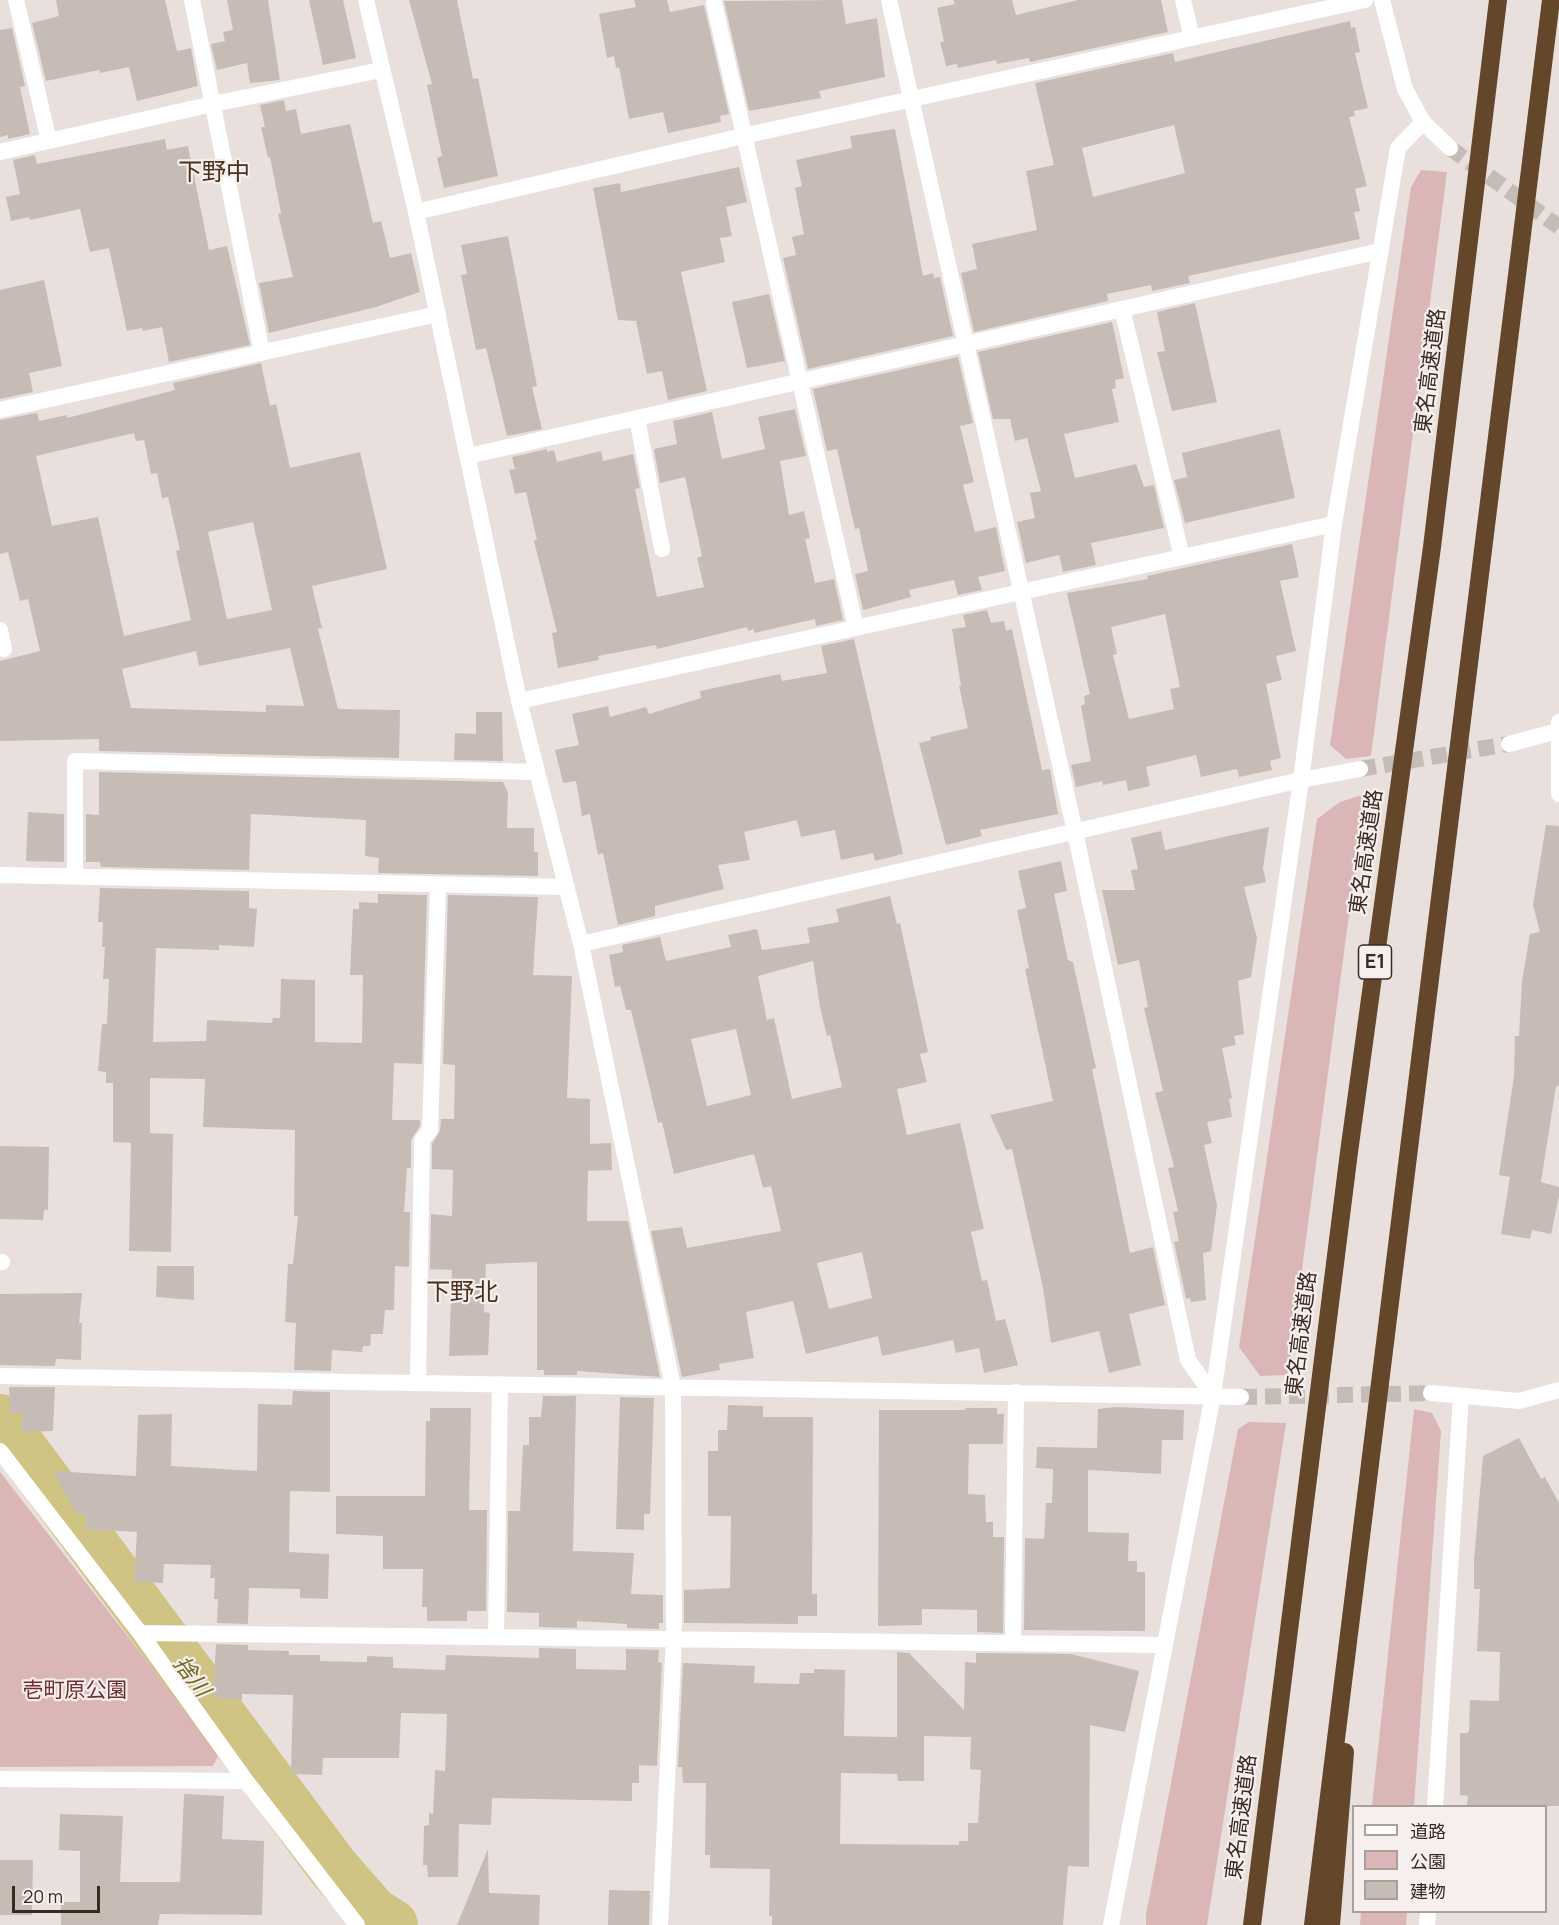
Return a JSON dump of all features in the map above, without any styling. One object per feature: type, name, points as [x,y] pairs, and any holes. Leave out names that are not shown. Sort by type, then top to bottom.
[{"type":"highway","name":"東名高速道路","points":[[1252,1925],[1349,1152],[1433,536],[1498,0]]},
{"type":"highway","points":[[1313,1925],[1551,0]]},
{"type":"highway","points":[[1331,1925],[1365,1490]]},
{"type":"street","points":[[16,0],[49,141]]},
{"type":"street","points":[[192,0],[262,353]]},
{"type":"street","points":[[366,0],[416,212],[519,701],[581,944],[673,1387],[674,1638],[660,1925]]},
{"type":"street","points":[[889,0],[913,99],[1075,832],[1188,1360],[1214,1395]]},
{"type":"street","points":[[1183,0],[1192,38]]},
{"type":"street","points":[[416,212],[743,136],[1365,0]]},
{"type":"street","points":[[1382,0],[1405,89],[1423,122],[1450,148]]},
{"type":"street","points":[[714,3],[856,628]]},
{"type":"street","points":[[0,153],[213,104],[381,70]]},
{"type":"street","points":[[1111,1925],[1214,1395],[1301,780],[1334,524],[1380,251],[1398,148],[1423,122]]},
{"type":"street","points":[[468,456],[1380,251]]},
{"type":"street","points":[[1122,309],[1182,557]]},
{"type":"street","points":[[0,410],[438,314]]},
{"type":"street","points":[[637,418],[662,549]]},
{"type":"street","points":[[519,701],[1334,524]]},
{"type":"street","points":[[0,630],[4,649]]},
{"type":"street","points":[[1509,744],[1558,726],[1559,794]]},
{"type":"street","points":[[75,877],[75,762],[537,772]]},
{"type":"street","points":[[581,944],[1301,780],[1360,770]]},
{"type":"street","points":[[0,875],[567,887]]},
{"type":"street","points":[[418,1383],[422,1140],[430,1130],[438,884]]},
{"type":"street","points":[[0,1376],[1241,1397]]},
{"type":"street","points":[[496,1636],[500,1384]]},
{"type":"street","points":[[1431,1393],[1519,1401],[1559,1390]]},
{"type":"street","points":[[1012,1642],[1016,1392]]},
{"type":"street","points":[[1435,1805],[1461,1396]]},
{"type":"street","points":[[0,1451],[140,1633],[246,1781],[357,1925]]},
{"type":"street","points":[[140,1633],[1165,1645]]},
{"type":"street","points":[[0,1779],[246,1781]]},
{"type":"green space","points":[[1421,170],[1447,172],[1371,756],[1346,759],[1330,745],[1411,187]]},
{"type":"green space","points":[[1365,794],[1288,1375],[1260,1376],[1239,1347],[1317,819],[1340,802]]},
{"type":"green space","points":[[1414,1409],[1432,1413],[1441,1431],[1414,1805],[1372,1805]]},
{"type":"green space","points":[[1249,1422],[1286,1423],[1207,1925],[1146,1925],[1146,1915],[1238,1429]]},
{"type":"green space","name":"壱町原公園","points":[[0,1472],[219,1754],[213,1766],[0,1767]]},
{"type":"green space","points":[[1361,1913],[1407,1913],[1406,1925],[1360,1925]]},
{"type":"building","points":[[56,0],[165,0],[177,51],[191,48],[198,86],[137,101],[129,67],[100,73],[99,70],[46,81],[32,23],[59,16]]},
{"type":"building","points":[[227,0],[268,0],[280,80],[250,83],[247,63],[217,70],[211,44],[225,41],[223,32],[233,30]]},
{"type":"building","points":[[309,0],[343,0],[356,58],[323,65]]},
{"type":"building","points":[[409,0],[457,0],[473,79],[478,78],[498,176],[444,188],[437,158],[442,156],[427,85],[432,84]]},
{"type":"building","points":[[634,0],[667,0],[670,12],[704,5],[729,114],[720,116],[721,122],[668,133],[663,112],[629,119],[619,67],[616,68],[614,56],[607,58],[599,14],[636,7]]},
{"type":"building","points":[[842,0],[846,24],[877,18],[885,77],[819,91],[821,98],[749,111],[724,1]]},
{"type":"building","points":[[953,0],[1012,0],[1016,15],[1078,0],[1161,0],[1168,32],[1030,62],[1029,58],[997,64],[996,60],[958,68],[957,64],[946,66],[940,42],[944,42],[937,8],[955,4]]},
{"type":"building","points":[[1350,21],[1351,28],[1355,27],[1360,52],[1355,53],[1368,108],[1354,111],[1355,116],[1349,117],[1367,186],[1355,189],[1360,211],[1354,212],[1360,239],[1188,276],[1190,283],[1152,291],[1151,285],[1107,294],[1108,301],[974,332],[961,273],[977,269],[972,244],[1037,230],[1026,171],[1054,165],[1035,83],[1173,53],[1175,62]],"holes":[[[1174,125],[1185,173],[1093,197],[1082,148]]]},
{"type":"building","points":[[12,28],[25,86],[20,87],[30,134],[8,139],[8,135],[0,137],[0,30]]},
{"type":"building","points":[[284,100],[286,111],[296,109],[301,134],[350,124],[373,223],[381,221],[390,258],[411,253],[420,292],[376,307],[269,333],[259,283],[293,277],[278,214],[281,213],[270,157],[268,158],[261,127],[265,127],[260,105]]},
{"type":"building","points":[[895,129],[923,276],[933,273],[934,278],[940,277],[953,336],[808,369],[783,258],[796,255],[792,237],[804,234],[795,188],[802,186],[796,160],[852,148],[850,136]]},
{"type":"building","points":[[165,139],[167,150],[188,146],[209,250],[227,246],[250,345],[169,362],[162,327],[143,331],[142,328],[127,331],[109,248],[90,252],[80,209],[30,220],[29,217],[11,221],[6,197],[20,194],[13,160],[35,155],[37,164]]},
{"type":"building","points":[[739,167],[747,202],[726,207],[732,236],[720,238],[725,262],[681,272],[707,391],[668,400],[662,371],[647,374],[636,321],[618,320],[593,188],[620,183],[621,192]]},
{"type":"building","points":[[508,236],[537,386],[532,387],[542,429],[507,436],[486,348],[476,350],[461,275],[467,274],[461,245]]},
{"type":"building","points":[[44,280],[62,366],[29,373],[33,392],[0,399],[0,290]]},
{"type":"building","points":[[769,294],[785,361],[747,368],[732,302]]},
{"type":"building","points":[[1195,303],[1217,402],[1172,411],[1157,352],[1165,351],[1157,312]]},
{"type":"building","points":[[1112,322],[1124,378],[1115,380],[1116,388],[1112,389],[1119,422],[1064,434],[1075,478],[1136,464],[1144,487],[1154,485],[1164,528],[1091,543],[1096,565],[1063,572],[1059,555],[1026,563],[1017,522],[1035,518],[1030,493],[1041,491],[1027,438],[1015,441],[1010,419],[993,419],[978,352]]},
{"type":"building","points":[[958,357],[973,423],[960,426],[974,482],[963,485],[975,532],[996,527],[1005,571],[978,577],[982,590],[958,595],[954,580],[909,590],[911,597],[863,610],[855,574],[868,571],[859,528],[855,529],[837,449],[827,451],[813,389]]},
{"type":"building","points":[[261,363],[270,406],[276,404],[290,468],[360,452],[387,569],[312,586],[322,628],[318,629],[338,709],[400,710],[399,758],[99,751],[99,739],[0,741],[0,661],[40,651],[28,599],[20,601],[8,552],[0,554],[0,420],[37,413],[39,421],[67,415],[67,418],[175,390],[173,383]],"holes":[[[134,433],[136,441],[144,440],[151,474],[157,473],[162,498],[168,497],[180,550],[176,551],[191,620],[124,636],[98,517],[52,526],[36,456]],[[253,522],[272,610],[227,619],[208,532]],[[290,648],[304,706],[266,705],[266,712],[131,708],[122,669],[196,651],[199,666]]]},
{"type":"building","points":[[795,409],[806,456],[780,461],[789,515],[804,511],[810,538],[805,539],[815,583],[834,579],[843,620],[816,626],[815,619],[754,633],[754,629],[748,631],[747,627],[657,649],[656,645],[598,656],[599,660],[558,668],[552,633],[557,632],[534,541],[537,540],[526,492],[515,494],[509,470],[515,469],[512,457],[547,449],[547,452],[554,450],[557,462],[601,451],[603,461],[633,454],[640,488],[635,489],[657,597],[704,587],[697,558],[702,556],[685,477],[660,483],[654,449],[677,444],[673,421],[712,412],[722,459],[765,449],[758,417]]},
{"type":"building","points":[[1280,429],[1295,498],[1185,523],[1174,480],[1187,477],[1182,453]]},
{"type":"building","points":[[1292,544],[1299,577],[1280,581],[1296,651],[1276,656],[1282,680],[1266,684],[1281,758],[1270,761],[1272,770],[1239,777],[1237,769],[1201,777],[1196,755],[1146,767],[1150,786],[1128,791],[1126,780],[1103,785],[1102,781],[1076,787],[1071,765],[1091,761],[1081,706],[1085,704],[1084,696],[1090,694],[1067,593],[1148,579],[1147,576]],"holes":[[[1165,614],[1180,687],[1170,689],[1174,709],[1129,719],[1113,655],[1117,654],[1111,627]]]},
{"type":"building","points":[[987,610],[991,623],[1004,621],[1006,631],[1012,629],[1042,770],[1050,769],[1058,814],[980,830],[982,836],[946,845],[919,743],[931,740],[930,737],[968,728],[959,686],[961,686],[952,629],[966,627],[963,615]]},
{"type":"building","points":[[854,639],[903,854],[875,861],[873,853],[841,860],[835,830],[801,837],[797,820],[744,832],[750,860],[718,865],[724,889],[655,906],[655,916],[618,925],[603,853],[598,855],[590,814],[582,816],[576,781],[563,783],[555,750],[579,745],[572,714],[608,706],[610,717],[646,707],[649,714],[701,698],[700,691],[780,674],[782,681],[827,673],[821,646]]},
{"type":"building","points":[[476,712],[502,712],[503,761],[454,760],[455,733],[476,734]]},
{"type":"building","points":[[99,772],[503,782],[508,792],[507,828],[534,828],[534,852],[538,852],[538,876],[378,873],[379,858],[365,856],[366,820],[251,814],[249,870],[101,867],[100,862],[86,862],[86,814],[99,815]]},
{"type":"building","points":[[28,812],[64,814],[64,862],[26,861]]},
{"type":"building","points":[[1546,825],[1559,826],[1559,1086],[1556,1086],[1541,1182],[1559,1187],[1559,1196],[1551,1234],[1532,1230],[1530,1239],[1501,1234],[1510,1177],[1499,1175],[1514,1076],[1515,1036],[1519,1036],[1522,981],[1530,934],[1540,932],[1533,905]]},
{"type":"building","points":[[1269,827],[1263,868],[1266,882],[1244,887],[1257,938],[1251,977],[1238,981],[1244,1034],[1234,1036],[1236,1045],[1222,1048],[1232,1098],[1229,1099],[1232,1117],[1207,1122],[1212,1143],[1204,1145],[1217,1205],[1211,1251],[1203,1253],[1206,1300],[1191,1302],[1190,1298],[1186,1299],[1174,1242],[1179,1241],[1173,1212],[1178,1211],[1168,1168],[1174,1167],[1155,1093],[1163,1091],[1144,1008],[1148,1007],[1139,960],[1118,965],[1102,890],[1135,890],[1131,870],[1138,869],[1131,838],[1161,831],[1165,850]]},
{"type":"building","points":[[1061,861],[1067,891],[1054,894],[1068,960],[1073,962],[1096,1068],[1092,1069],[1130,1253],[1153,1247],[1165,1305],[1129,1314],[1141,1365],[1109,1373],[1099,1331],[1051,1343],[1043,1288],[1012,1149],[1006,1150],[990,1115],[1053,1101],[1025,969],[1029,968],[1017,910],[1026,908],[1018,871]]},
{"type":"building","points":[[100,888],[249,891],[249,908],[257,909],[254,947],[219,945],[219,950],[156,948],[153,1042],[206,1041],[207,1020],[272,1023],[273,1018],[280,1018],[281,979],[315,980],[315,1042],[362,1043],[363,975],[350,975],[353,909],[359,909],[359,902],[378,903],[378,894],[427,895],[422,1064],[394,1063],[392,1120],[420,1120],[420,1126],[411,1140],[411,1168],[407,1168],[404,1212],[410,1212],[409,1267],[395,1266],[394,1310],[385,1310],[383,1334],[371,1334],[370,1346],[363,1346],[362,1352],[332,1350],[331,1371],[294,1370],[296,1323],[285,1322],[288,1264],[293,1264],[298,1216],[294,1216],[295,1130],[203,1127],[205,1079],[150,1078],[150,1133],[173,1134],[171,1252],[129,1251],[131,1143],[113,1142],[113,1083],[106,1083],[106,1072],[98,1071],[102,1024],[107,1024],[109,979],[103,979],[105,947],[102,947],[103,922],[98,922]]},
{"type":"building","points":[[448,895],[538,897],[533,975],[572,976],[567,1098],[590,1099],[590,1144],[611,1143],[612,1170],[588,1171],[587,1221],[628,1221],[660,1377],[577,1371],[577,1375],[544,1375],[544,1370],[537,1370],[537,1262],[486,1264],[484,1312],[490,1313],[488,1355],[449,1356],[452,1270],[430,1269],[431,1214],[452,1216],[453,1170],[432,1169],[432,1144],[440,1131],[441,1119],[454,1119],[455,1065],[443,1064]]},
{"type":"building","points":[[890,896],[897,924],[900,923],[928,1052],[920,1054],[927,1082],[897,1089],[907,1135],[960,1123],[984,1229],[971,1232],[982,1281],[987,1280],[996,1321],[1005,1319],[1018,1365],[984,1373],[979,1348],[956,1353],[953,1340],[882,1356],[878,1336],[806,1354],[793,1301],[746,1312],[754,1358],[719,1364],[720,1370],[682,1377],[651,1231],[682,1227],[687,1248],[781,1231],[771,1186],[763,1188],[754,1154],[674,1174],[662,1122],[658,1123],[631,1010],[626,1010],[620,986],[615,987],[609,955],[623,952],[622,945],[660,937],[666,961],[731,947],[728,935],[757,929],[762,950],[810,943],[807,928],[839,922],[836,909]],"holes":[[[813,961],[820,1007],[827,1036],[830,1035],[842,1087],[792,1099],[774,1018],[767,1020],[758,976]],[[736,1029],[751,1095],[707,1106],[691,1039]],[[862,1252],[872,1298],[829,1309],[817,1263]]]},
{"type":"building","points":[[0,1146],[49,1147],[48,1210],[44,1210],[43,1220],[0,1219]]},
{"type":"building","points":[[157,1266],[194,1266],[194,1300],[156,1297]]},
{"type":"building","points":[[82,1293],[79,1323],[82,1323],[81,1360],[56,1359],[55,1366],[0,1365],[0,1294]]},
{"type":"building","points":[[9,1387],[55,1387],[53,1431],[22,1432],[22,1413],[10,1413]]},
{"type":"building","points":[[293,1391],[330,1392],[330,1492],[290,1491],[289,1552],[329,1554],[328,1599],[300,1598],[300,1589],[249,1588],[248,1624],[217,1623],[218,1599],[214,1599],[215,1578],[210,1578],[211,1565],[164,1564],[163,1583],[134,1582],[137,1532],[86,1529],[86,1514],[76,1513],[53,1471],[136,1476],[138,1415],[172,1414],[171,1466],[257,1471],[258,1404],[292,1405]]},
{"type":"building","points":[[543,1396],[576,1396],[573,1551],[634,1553],[631,1594],[663,1595],[663,1623],[659,1623],[659,1629],[627,1628],[627,1624],[577,1621],[577,1628],[539,1627],[539,1613],[507,1612],[508,1511],[520,1511],[523,1445],[529,1445],[529,1417],[541,1417]]},
{"type":"building","points":[[620,1397],[654,1398],[650,1514],[644,1514],[644,1530],[616,1529]]},
{"type":"building","points":[[728,1405],[763,1406],[763,1417],[813,1417],[812,1594],[817,1594],[817,1616],[798,1616],[798,1624],[684,1623],[684,1590],[730,1588],[731,1516],[708,1516],[708,1451],[718,1451],[718,1430],[727,1430]]},
{"type":"building","points":[[1116,1407],[1184,1410],[1183,1440],[1162,1440],[1161,1474],[1088,1470],[1088,1532],[1129,1533],[1128,1561],[1137,1561],[1137,1572],[1145,1572],[1145,1631],[1024,1630],[1025,1538],[1044,1539],[1046,1503],[1052,1503],[1053,1469],[1036,1468],[1037,1447],[1097,1448],[1098,1409]]},
{"type":"building","points":[[430,1408],[471,1408],[469,1510],[487,1510],[486,1611],[467,1611],[467,1621],[427,1621],[427,1607],[422,1607],[423,1569],[383,1569],[383,1536],[336,1534],[336,1496],[425,1496],[426,1421],[430,1421]]},
{"type":"building","points":[[966,1408],[997,1408],[997,1414],[1004,1414],[1003,1444],[969,1444],[968,1494],[985,1495],[986,1522],[993,1522],[993,1537],[1004,1537],[1003,1633],[977,1632],[977,1610],[922,1609],[922,1625],[878,1626],[879,1410],[965,1410]]},
{"type":"building","points":[[1519,1438],[1541,1479],[1545,1477],[1559,1503],[1559,1806],[1467,1805],[1468,1796],[1460,1795],[1460,1733],[1469,1731],[1470,1700],[1499,1701],[1500,1652],[1477,1651],[1480,1589],[1474,1589],[1474,1560],[1483,1456]]},
{"type":"building","points":[[216,1644],[248,1645],[248,1650],[289,1651],[289,1655],[320,1655],[320,1661],[367,1662],[367,1656],[393,1657],[393,1668],[445,1670],[446,1655],[539,1658],[539,1648],[576,1649],[576,1669],[626,1670],[626,1649],[659,1650],[658,1662],[662,1663],[657,1766],[639,1765],[639,1783],[632,1783],[632,1801],[492,1798],[491,1825],[459,1824],[458,1877],[428,1877],[427,1865],[423,1865],[424,1826],[429,1825],[429,1813],[433,1814],[435,1770],[445,1771],[447,1714],[401,1713],[399,1758],[323,1758],[322,1775],[291,1774],[293,1695],[242,1694],[242,1700],[213,1697]]},
{"type":"building","points":[[897,1652],[909,1653],[964,1710],[965,1662],[976,1663],[976,1653],[1071,1654],[1139,1671],[1125,1732],[1090,1725],[1089,1867],[1068,1866],[1063,1925],[772,1925],[772,1916],[769,1916],[770,1869],[710,1868],[710,1855],[705,1855],[706,1783],[683,1783],[682,1767],[678,1767],[683,1663],[755,1666],[754,1683],[799,1684],[800,1673],[814,1673],[814,1669],[845,1670],[844,1736],[897,1737]],"holes":[[[924,1736],[971,1737],[970,1769],[981,1770],[978,1823],[968,1823],[968,1841],[959,1841],[959,1845],[840,1844],[841,1773],[897,1774],[898,1781],[924,1781]]]},
{"type":"building","points":[[184,1794],[224,1796],[222,1839],[264,1841],[262,1915],[160,1914],[158,1925],[61,1925],[61,1902],[80,1902],[80,1851],[59,1850],[60,1814],[123,1816],[120,1882],[180,1882]]},
{"type":"building","points":[[488,1849],[489,1893],[540,1895],[539,1925],[457,1925]]},
{"type":"building","points":[[0,1860],[33,1860],[32,1915],[0,1915]]},
{"type":"building","points":[[609,1890],[650,1891],[649,1925],[608,1925]]},
{"type":"waterway","name":"捨川","points":[[0,1420],[332,1866],[373,1913],[392,1925]]},
{"type":"tunnel","points":[[1450,148],[1559,227]]},
{"type":"tunnel","points":[[1360,769],[1509,744]]},
{"type":"tunnel","points":[[1241,1397],[1431,1393]]},
{"type":"district","name":"下野中","points":[[214,173]]},
{"type":"district","name":"下野北","points":[[462,1293]]}]
